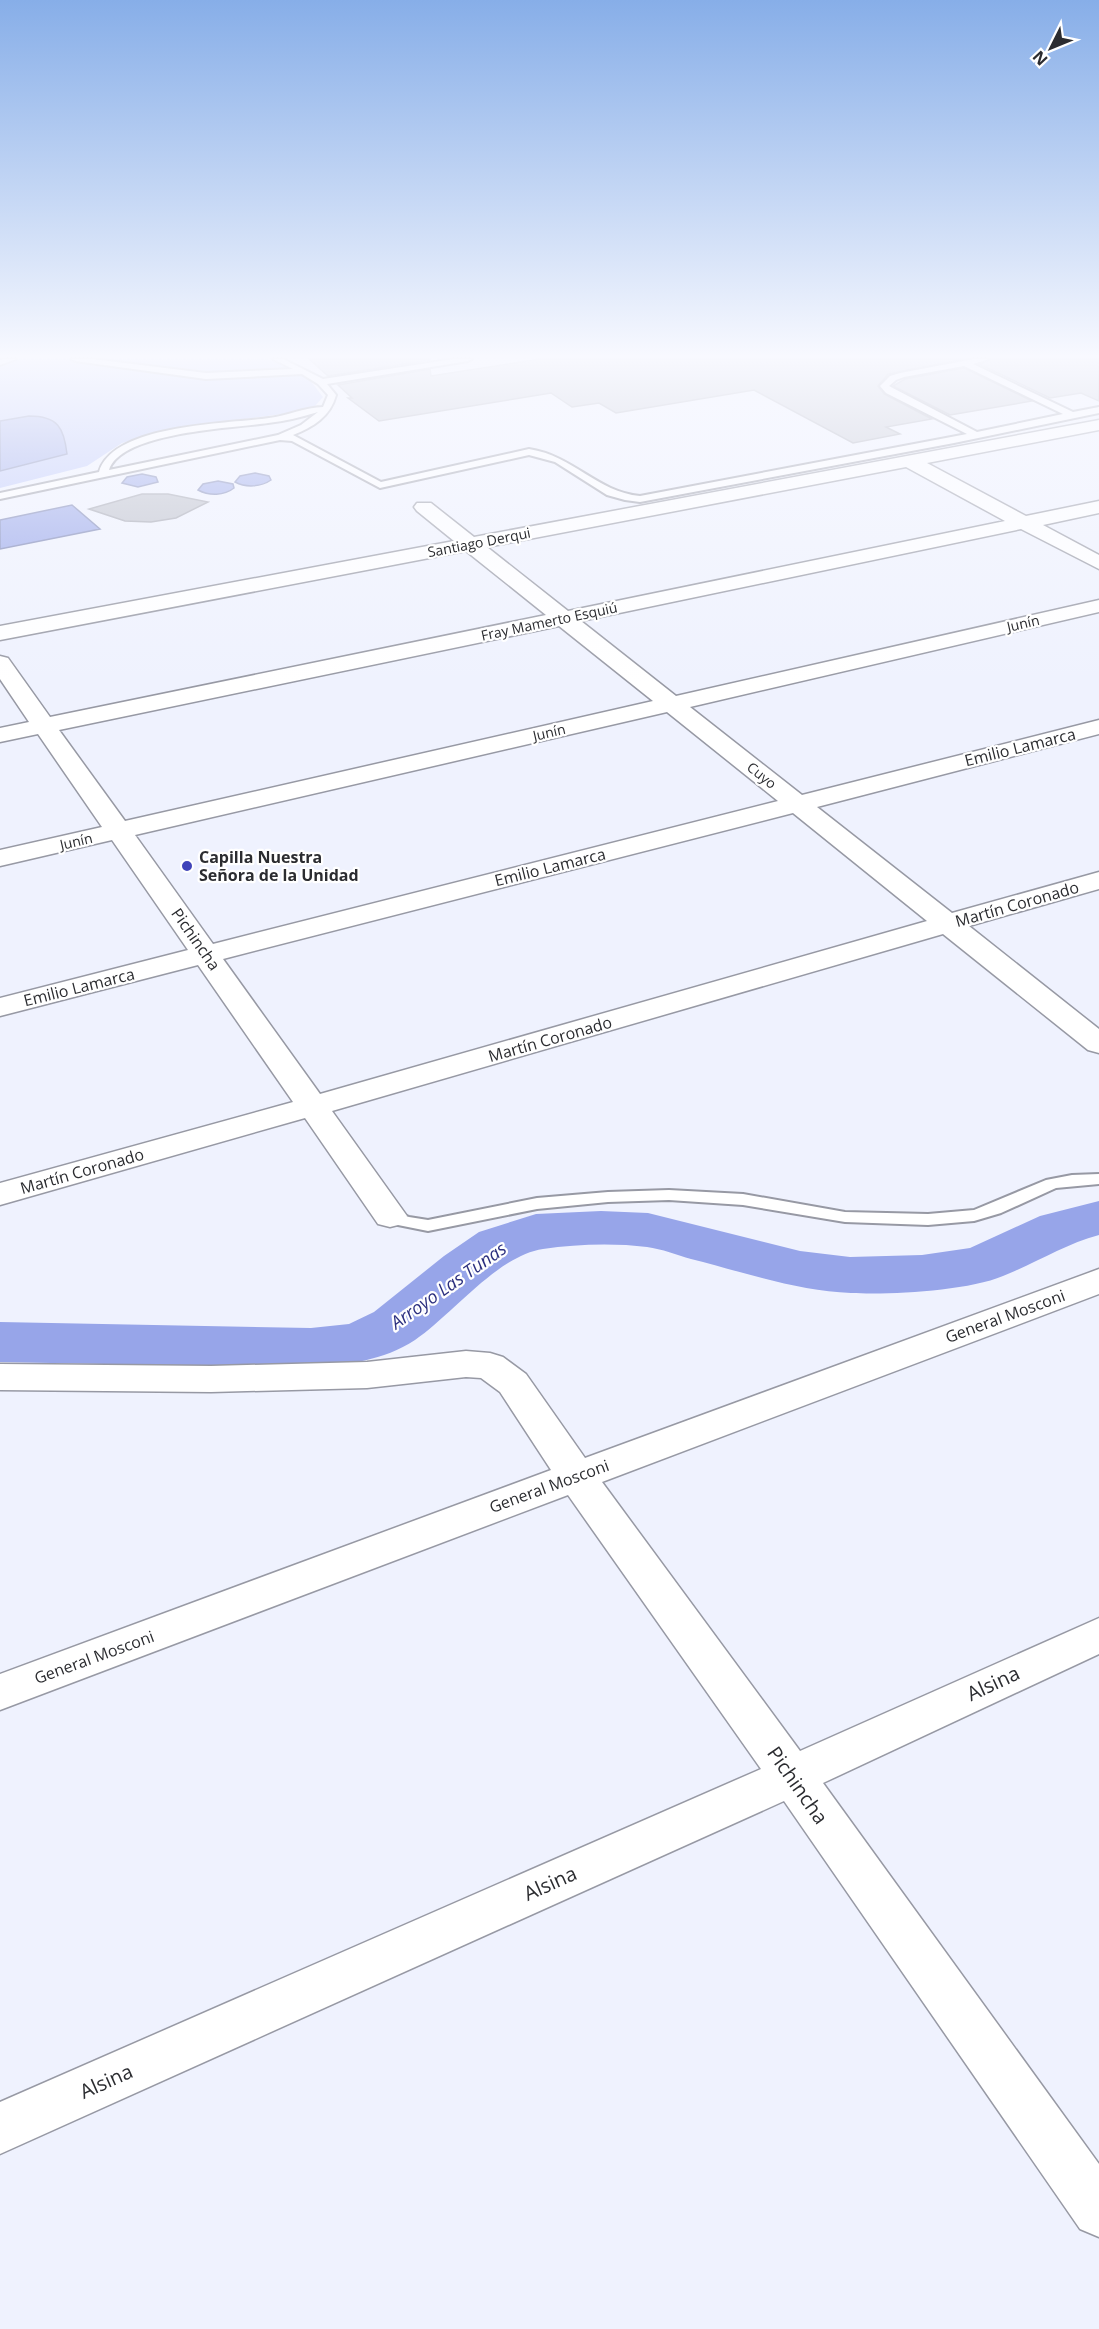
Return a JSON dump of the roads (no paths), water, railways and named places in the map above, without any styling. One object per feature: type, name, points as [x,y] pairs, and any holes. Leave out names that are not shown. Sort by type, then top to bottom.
[{"type":"street","name":"Santiago Derqui","points":[[0,633],[874,468]]},
{"type":"street","points":[[921,468],[1099,564]]},
{"type":"street","name":"Cuyo","points":[[424,507],[1098,1042]]},
{"type":"street","name":"Fray Mamerto Esquiú","points":[[0,735],[1099,507]]},
{"type":"street","name":"Junín","points":[[0,858],[1099,606]]},
{"type":"street","name":"Pichincha","points":[[0,663],[390,1216]]},
{"type":"street","name":"Emilio Lamarca","points":[[0,1007],[1099,727]]},
{"type":"street","name":"Martín Coronado","points":[[0,1194],[1099,880]]},
{"type":"street","name":"General Mosconi","points":[[0,1692],[1099,1281]]},
{"type":"street","name":"Pichincha","points":[[0,1377],[255,1378],[367,1375],[465,1364],[490,1366],[513,1383],[576,1476],[792,1776],[1099,2210]]},
{"type":"street","name":"Alsina","points":[[0,2128],[792,1776],[1099,1635]]},
{"type":"lane","points":[[103,474],[105,468]]},
{"type":"lane","points":[[0,496],[133,468]]},
{"type":"lane","points":[[348,468],[380,485],[458,468]]},
{"type":"lane","points":[[572,468],[615,496],[626,500],[805,468]]},
{"type":"lane","points":[[390,1216],[409,1225],[424,1226],[446,1224],[484,1212],[538,1203],[612,1197],[681,1196],[732,1198],[831,1215],[903,1220],[943,1219],[973,1216],[997,1210],[1045,1186],[1068,1180],[1099,1179]]},
{"type":"waterway","name":"Arroyo Las Tunas","points":[[0,1342],[311,1348],[360,1343],[394,1326],[464,1269],[498,1245],[536,1232],[601,1228],[648,1230],[800,1269],[850,1275],[922,1273],[982,1264],[1059,1228],[1099,1218]]},
{"type":"place","name":"Capilla Nuestra Señora de la Unidad","points":[[187,866]]}]
